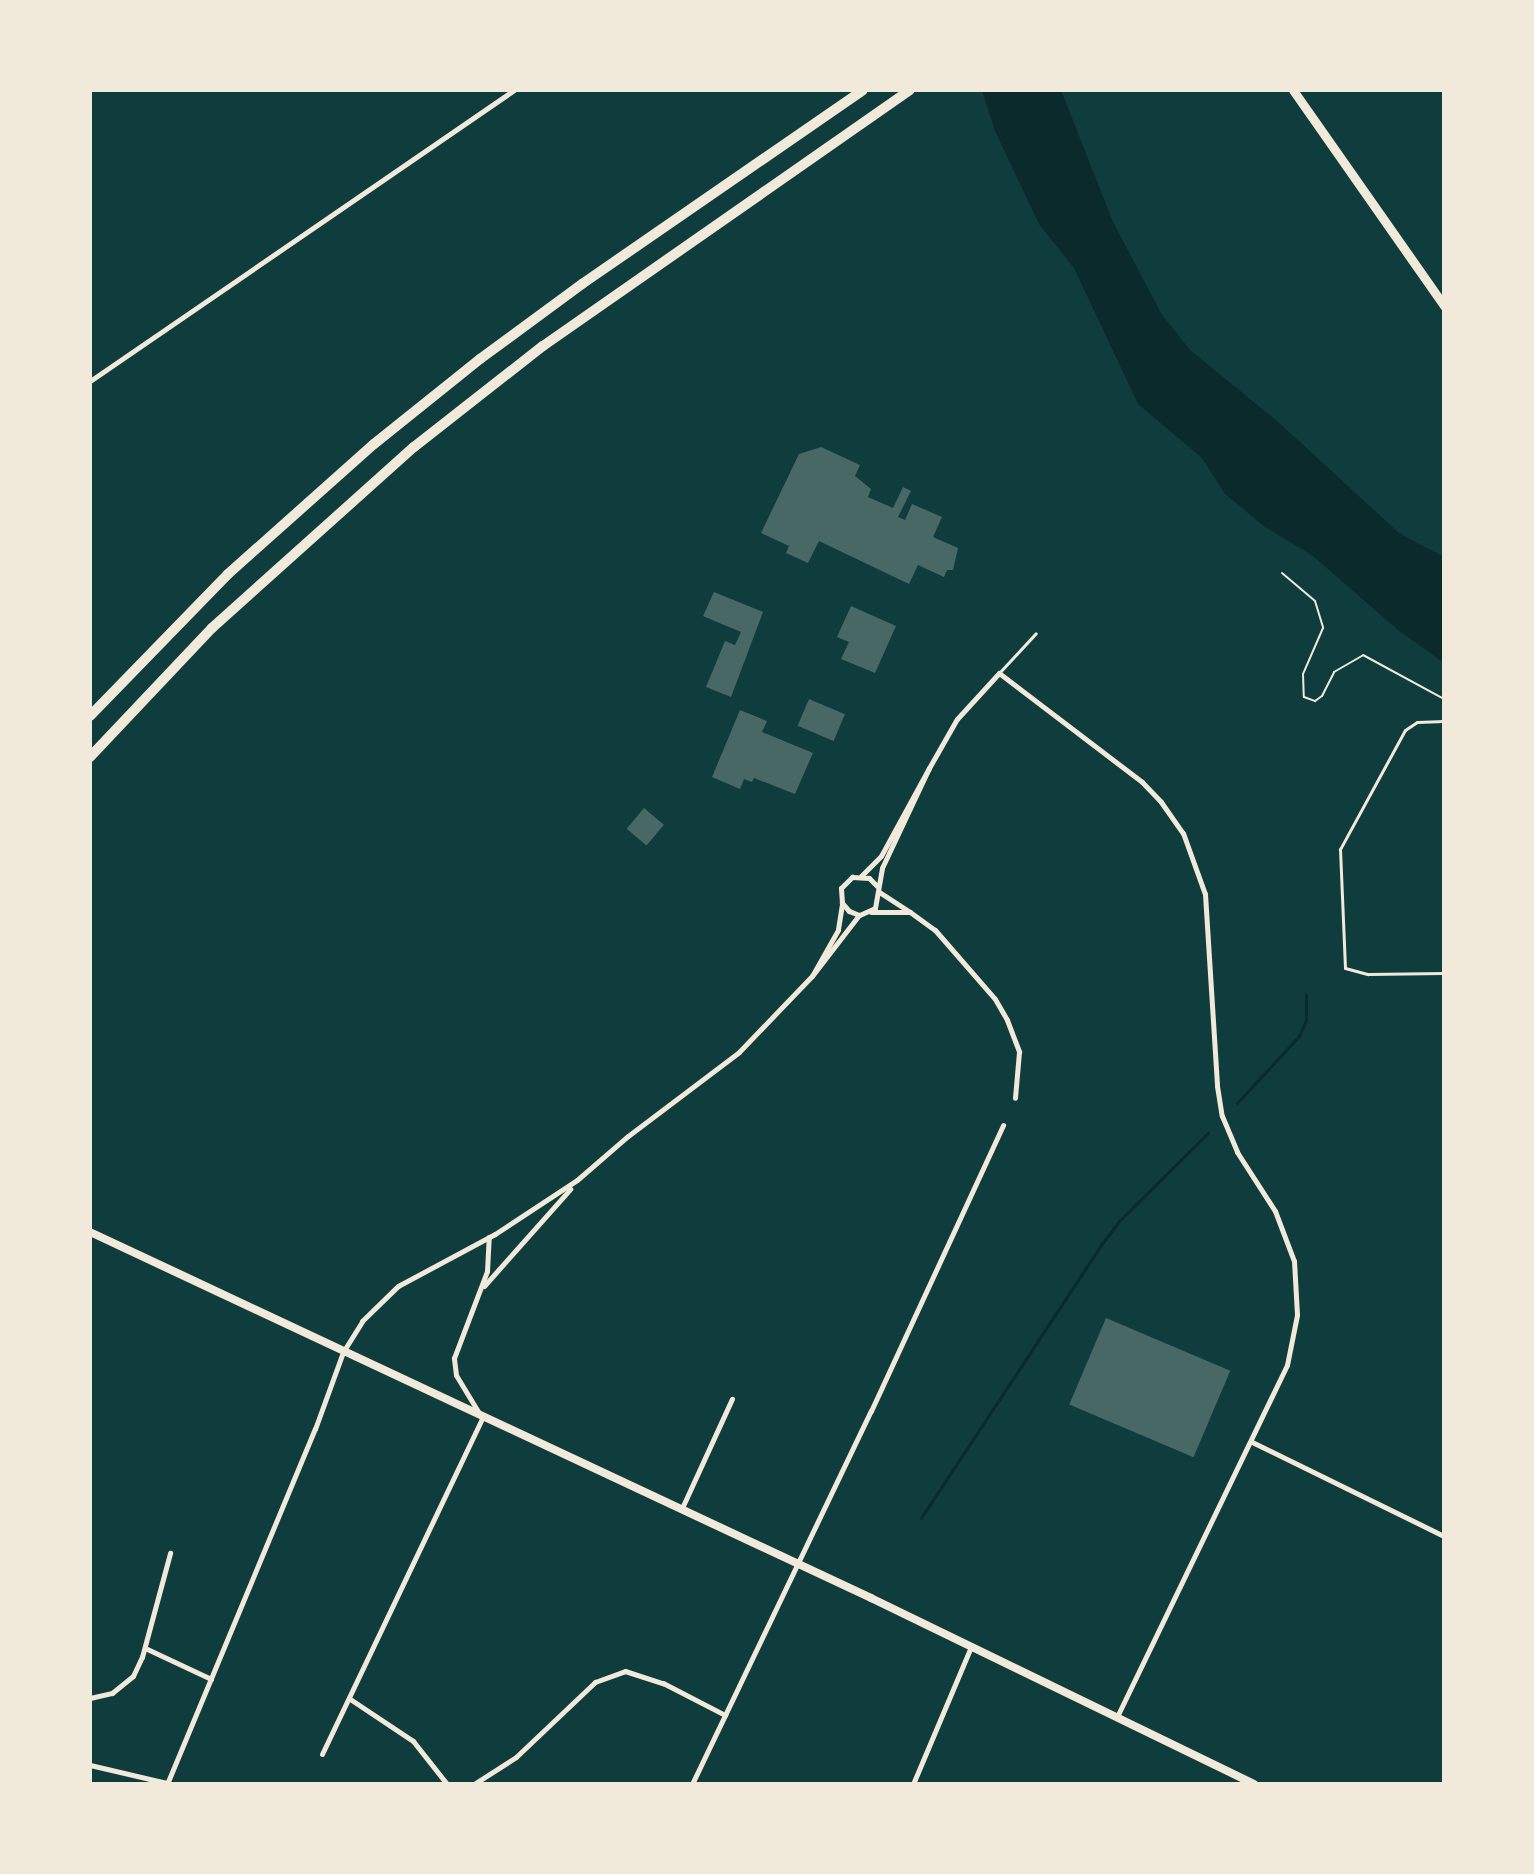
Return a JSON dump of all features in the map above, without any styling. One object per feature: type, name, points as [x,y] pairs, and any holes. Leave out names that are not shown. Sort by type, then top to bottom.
[{"type":"highway","points":[[90,716],[228,574],[386,434],[569,294],[863,90]]},
{"type":"highway","points":[[90,757],[212,628],[414,447],[543,346],[910,90]]},
{"type":"highway","points":[[90,765],[107,738]]},
{"type":"main road","points":[[1293,90],[1444,306]]},
{"type":"main road","points":[[90,1232],[482,1418],[682,1508],[1254,1784]]},
{"type":"street","points":[[90,381],[514,90]]},
{"type":"street","points":[[812,976],[838,930],[844,884],[861,876],[881,856],[957,719],[999,673],[1142,782],[1183,833],[1197,864],[1209,929],[1217,1086],[1222,1116],[1237,1152],[1281,1224],[1294,1261],[1298,1297],[1287,1365],[1117,1718]]},
{"type":"street","points":[[870,912],[878,903],[878,889],[929,768]]},
{"type":"street","points":[[861,876],[935,930],[995,999],[1019,1052],[1015,1098]]},
{"type":"street","points":[[842,903],[849,911],[859,915],[910,912]]},
{"type":"street","points":[[90,1765],[167,1783],[315,1429],[343,1352],[379,1300],[398,1286],[547,1203],[628,1136],[739,1052],[812,976],[859,915]]},
{"type":"street","points":[[692,1784],[1003,1125]]},
{"type":"street","points":[[479,1293],[577,1180]]},
{"type":"street","points":[[322,1754],[482,1418],[456,1375],[454,1358],[487,1271],[489,1237]]},
{"type":"street","points":[[682,1508],[732,1399]]},
{"type":"street","points":[[1252,1442],[1444,1536]]},
{"type":"street","points":[[90,1698],[123,1687],[133,1676],[145,1648],[170,1553]]},
{"type":"street","points":[[913,1784],[971,1647]]},
{"type":"street","points":[[145,1648],[211,1679]]},
{"type":"street","points":[[474,1784],[516,1757],[595,1682],[625,1671],[663,1683],[725,1715]]},
{"type":"street","points":[[350,1699],[413,1741],[447,1784]]},
{"type":"lane","points":[[999,673],[1036,633]]},
{"type":"lane","points":[[1444,721],[1417,722],[1405,730],[1340,849],[1345,968],[1368,974],[1444,973]]},
{"type":"path","points":[[1282,573],[1315,601],[1323,628],[1303,674],[1304,697],[1315,701],[1322,696],[1334,672],[1363,655],[1444,699]]},
{"type":"water","points":[[982,90],[1061,90],[1113,222],[1161,313],[1190,350],[1277,421],[1399,533],[1444,557],[1444,663],[1398,630],[1313,556],[1265,527],[1225,494],[1202,458],[1138,404],[1074,268],[1039,224],[995,131]]},
{"type":"building","points":[[821,447],[860,465],[855,476],[871,489],[868,497],[893,508],[903,487],[911,491],[898,517],[905,520],[912,504],[942,517],[933,537],[958,548],[953,570],[947,570],[944,577],[918,565],[909,584],[819,541],[808,563],[786,553],[789,546],[761,533],[799,454]]},
{"type":"building","points":[[714,592],[763,612],[731,697],[706,687],[725,641],[735,645],[741,632],[703,616]]},
{"type":"building","points":[[851,606],[896,626],[875,673],[841,659],[849,642],[837,637]]},
{"type":"building","points":[[809,699],[845,714],[834,741],[798,726]]},
{"type":"building","points":[[740,710],[767,721],[762,732],[813,753],[795,794],[754,778],[752,782],[744,779],[740,789],[712,777]]},
{"type":"building","points":[[644,808],[664,825],[647,845],[627,829]]},
{"type":"building","points":[[1106,1318],[1230,1371],[1194,1457],[1069,1405]]},
{"type":"waterway","points":[[1237,1103],[1299,1036],[1306,1020],[1306,994]]},
{"type":"waterway","points":[[921,1518],[1101,1245],[1120,1220],[1208,1133]]}]
